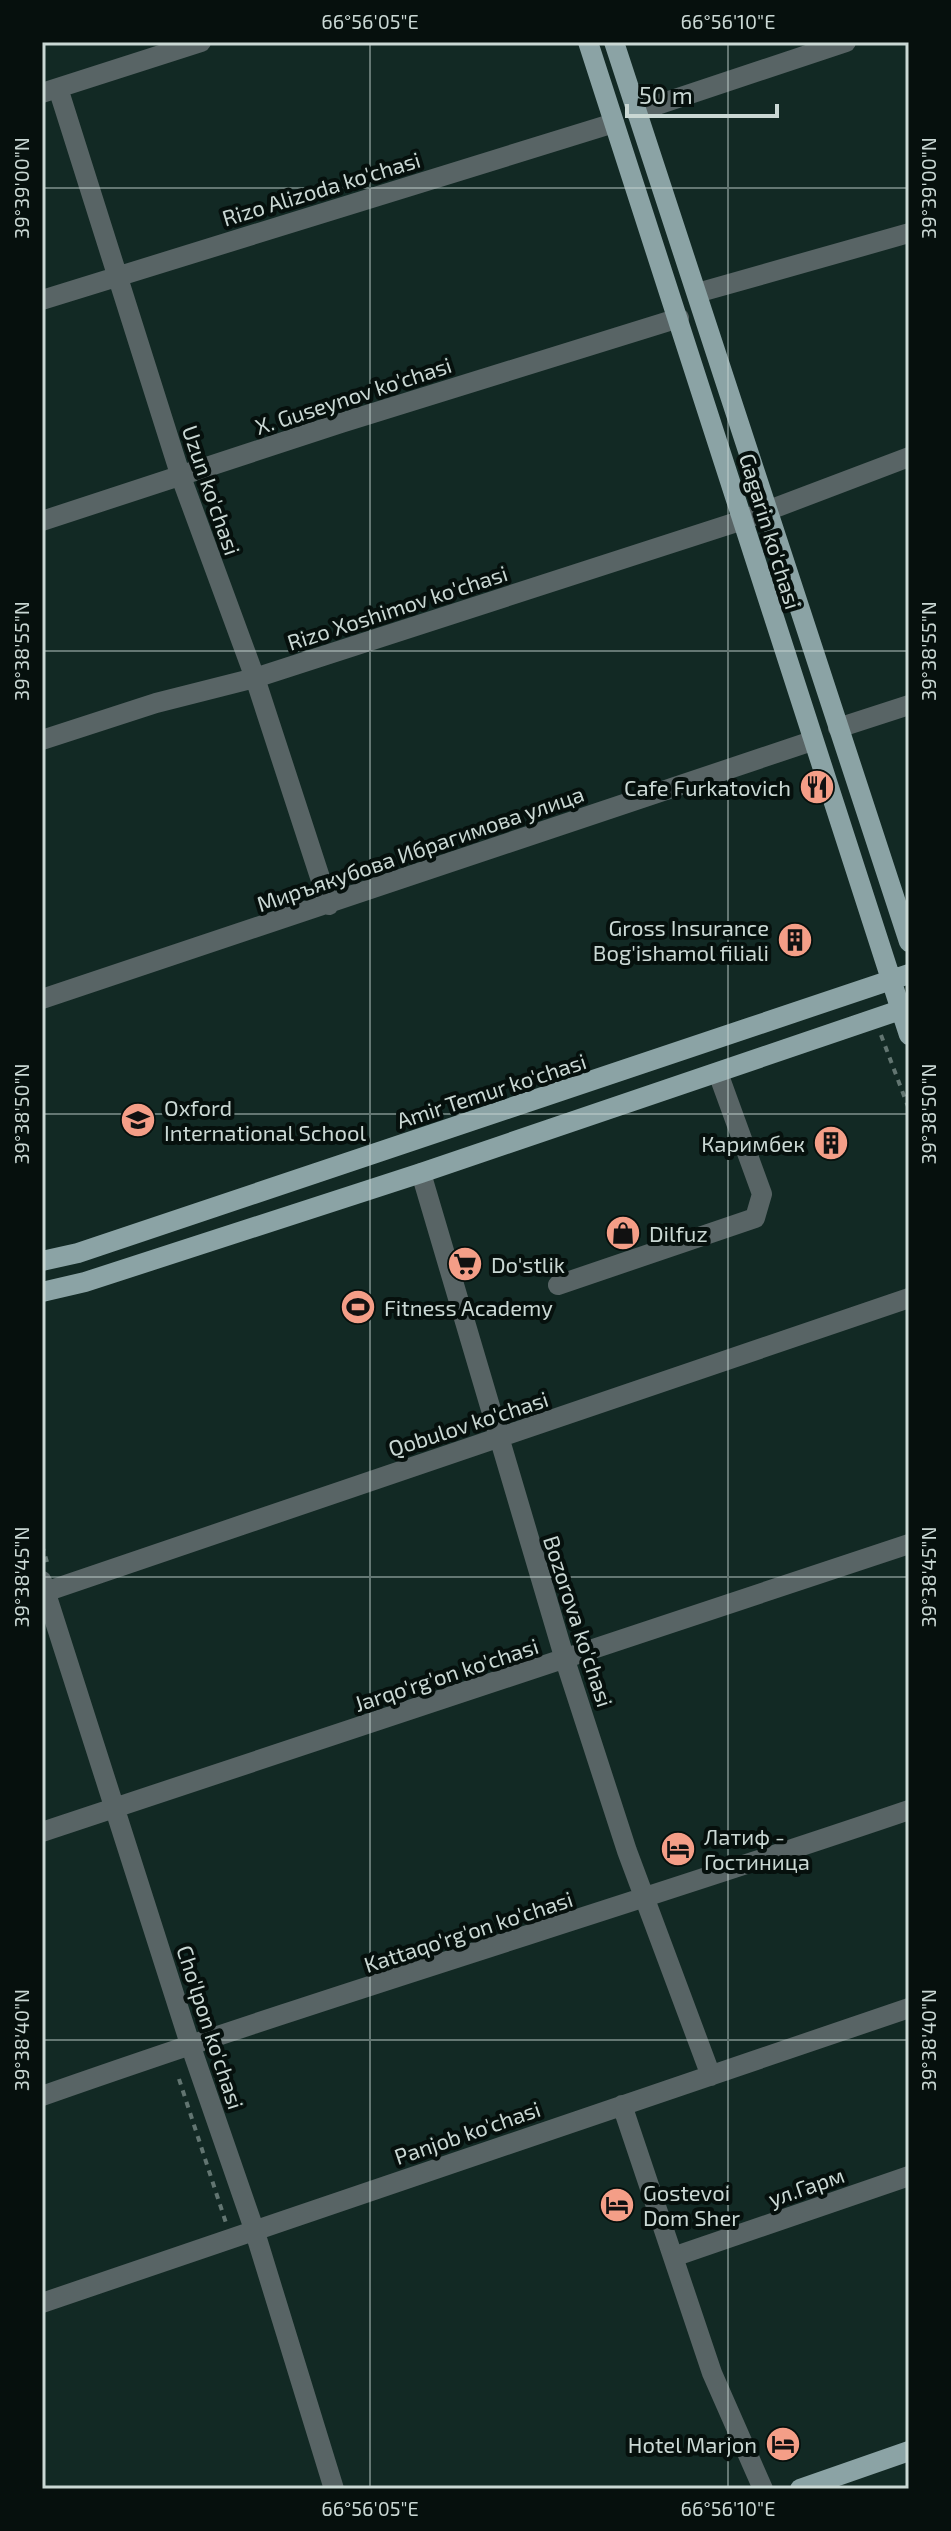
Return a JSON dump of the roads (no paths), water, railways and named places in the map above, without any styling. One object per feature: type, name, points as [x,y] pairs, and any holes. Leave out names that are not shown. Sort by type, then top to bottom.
[{"type":"main road","name":"Gagarin ko'chasi","points":[[588,42],[647,232],[679,318],[812,741],[899,978],[909,1035]]},
{"type":"main road","name":"Gagarin ko'chasi","points":[[614,42],[765,511],[909,942]]},
{"type":"main road","name":"Amir Temur ko'chasi","points":[[42,1261],[78,1253],[899,978]]},
{"type":"main road","points":[[42,1292],[85,1282],[421,1173],[904,1009]]},
{"type":"main road","points":[[800,2489],[909,2451]]},
{"type":"street","points":[[50,90],[201,42]]},
{"type":"street","points":[[636,112],[846,42]]},
{"type":"street","name":"Uzun ko'chasi","points":[[50,90],[116,276],[181,477],[255,678],[329,905]]},
{"type":"street","name":"Rizo Alizoda ko'chasi","points":[[42,300],[614,123]]},
{"type":"street","points":[[697,293],[909,233]]},
{"type":"street","name":"X. Guseynov ko'chasi","points":[[42,521],[341,423],[679,318]]},
{"type":"street","name":"Rizo Xoshimov ko'chasi","points":[[42,740],[156,703],[255,678],[743,520],[909,457]]},
{"type":"street","points":[[838,728],[909,705]]},
{"type":"street","name":"Миръякубова Ибрагимова улица","points":[[42,999],[812,741]]},
{"type":"street","points":[[558,1285],[755,1218],[762,1194],[718,1073]]},
{"type":"street","name":"Bozorova ko'chasi","points":[[421,1173],[497,1439],[565,1660],[711,2076]]},
{"type":"street","name":"Qobulov ko'chasi","points":[[43,1588],[497,1439],[909,1298]]},
{"type":"street","name":"Jarqo'rg'on ko'chasi","points":[[42,1832],[909,1544]]},
{"type":"street","name":"Cho'lpon ko'chasi","points":[[43,1588],[190,2044],[254,2229],[334,2489]]},
{"type":"street","name":"Kattaqo'rg'on ko'chasi","points":[[42,2096],[190,2044],[647,1899],[909,1810]]},
{"type":"street","name":"Panjob ko'chasi","points":[[42,2303],[909,2008]]},
{"type":"street","points":[[622,2105],[712,2373],[763,2489]]},
{"type":"street","name":"ул.Гарм","points":[[673,2257],[909,2176]]},
{"type":"place","name":"Cafe Furkatovich","points":[[817,787]]},
{"type":"place","name":"Gross Insurance Bog'ishamol filiali","points":[[795,940]]},
{"type":"place","name":"Oxford International School","points":[[138,1120]]},
{"type":"place","name":"Каримбек","points":[[831,1143]]},
{"type":"place","name":"Dilfuz","points":[[623,1233]]},
{"type":"place","name":"Do'stlik","points":[[465,1264]]},
{"type":"place","name":"Fitness Academy","points":[[358,1307]]},
{"type":"place","name":"Латиф - Гостиница","points":[[678,1849]]},
{"type":"place","name":"Gostevoi Dom Sher","points":[[617,2205]]},
{"type":"place","name":"Hotel Marjon","points":[[783,2444]]}]
